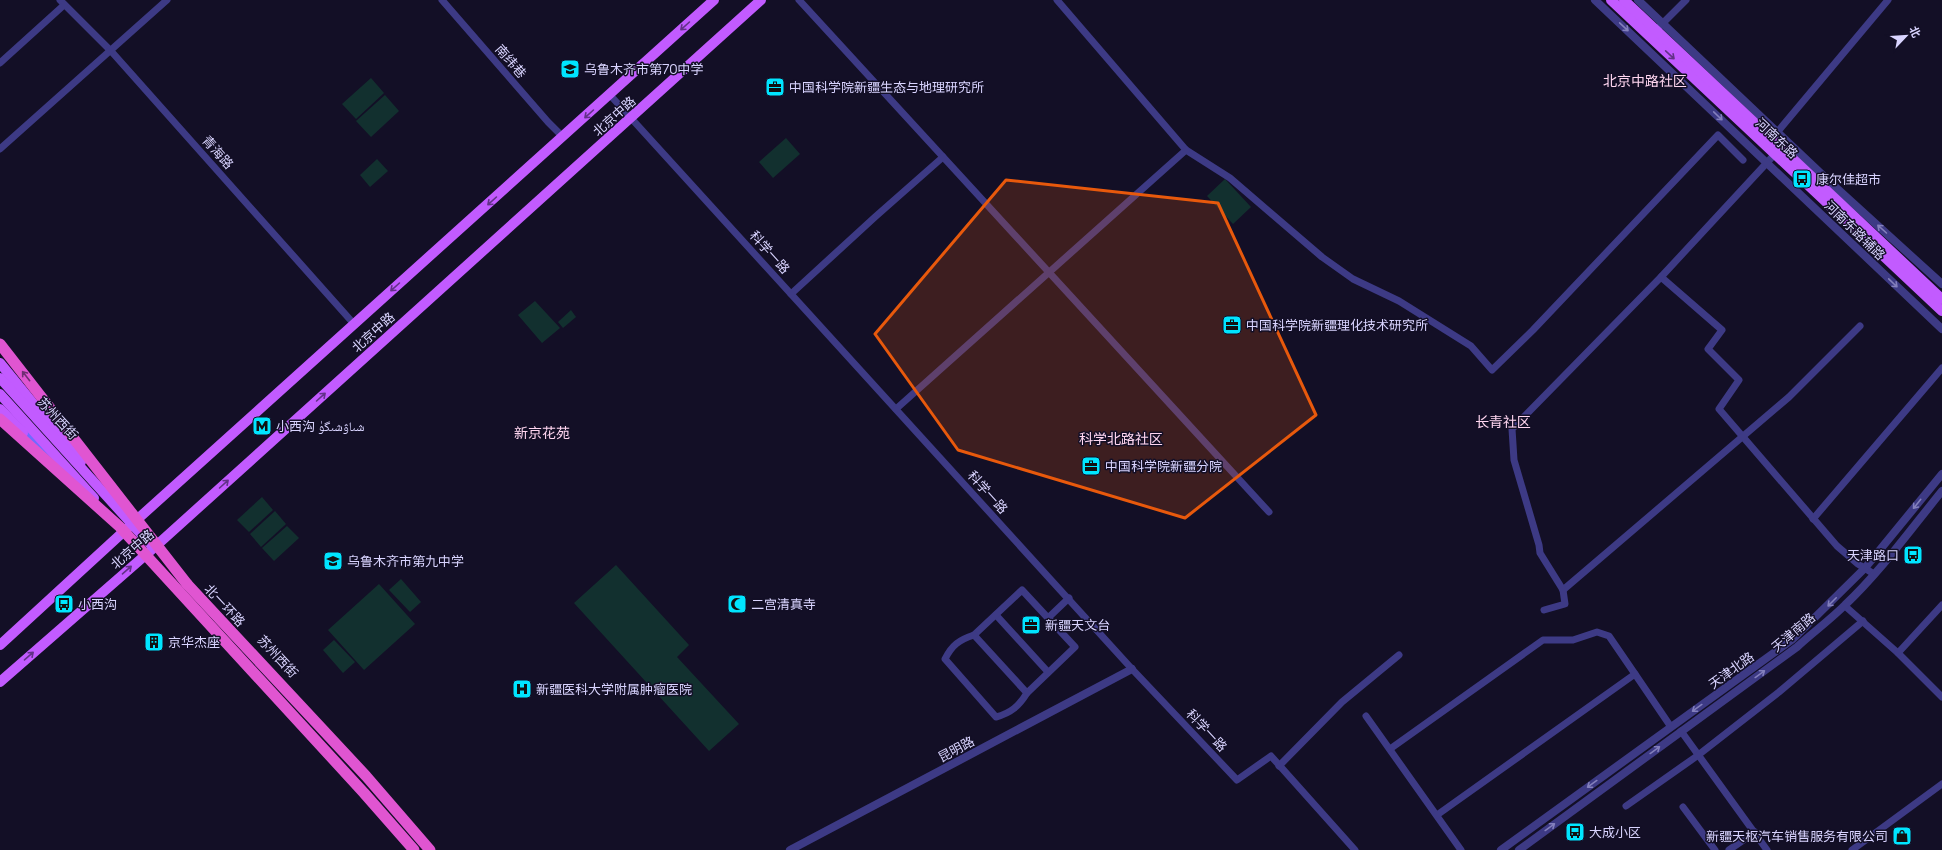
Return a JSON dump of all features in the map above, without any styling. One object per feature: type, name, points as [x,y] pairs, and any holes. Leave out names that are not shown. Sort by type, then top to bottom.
[{"type":"highway","points":[[0,344],[187,584]]},
{"type":"highway","points":[[0,418],[120,531]]},
{"type":"highway","name":"北一环路","points":[[120,531],[364,793],[414,850]]},
{"type":"highway","name":"北一环路","points":[[187,584],[366,776],[430,850]]},
{"type":"main road","name":"北京中路","points":[[0,645],[120,531],[136,521],[714,0]]},
{"type":"main road","name":"北京中路","points":[[0,682],[142,556],[157,545],[761,0]]},
{"type":"main road","name":"河南东路","points":[[1611,0],[1656,30],[1775,154],[1942,311]]},
{"type":"main road","name":"河南东路","points":[[1624,0],[1775,135],[1942,299]]},
{"type":"main road","name":"苏州西街","points":[[1,369],[83,464],[397,804],[437,850]]},
{"type":"main road","name":"北一环路","points":[[0,378],[187,584]]},
{"type":"main road","name":"北一环路","points":[[0,394],[120,531]]},
{"type":"main road","points":[[0,398],[51,460]]},
{"type":"main road","points":[[0,409],[120,531],[407,850]]},
{"type":"street","points":[[0,149],[167,0]]},
{"type":"street","name":"南纬巷","points":[[442,0],[548,122],[563,137]]},
{"type":"street","points":[[799,0],[1269,512]]},
{"type":"street","points":[[1057,0],[1104,56],[1137,91],[1186,150],[1230,178],[1322,257],[1353,279],[1399,301],[1471,346],[1492,370],[1533,330],[1718,135],[1743,160]]},
{"type":"street","name":"河南东路辅路","points":[[1595,0],[1942,329]]},
{"type":"street","points":[[1638,0],[1656,30],[1686,0]]},
{"type":"street","points":[[1544,610],[1565,604],[1563,590],[1540,553],[1539,544],[1514,460],[1512,429],[1661,277],[1775,154],[1775,135],[1888,0]]},
{"type":"street","points":[[0,63],[62,3]]},
{"type":"street","name":"青海路","points":[[62,3],[111,51],[354,324]]},
{"type":"street","name":"科学一路","points":[[610,95],[1132,668],[1237,780],[1271,756],[1355,850]]},
{"type":"street","name":"河南东路辅路","points":[[1775,135],[1832,184],[1942,284]]},
{"type":"street","points":[[896,409],[1186,150]]},
{"type":"street","points":[[791,294],[943,157]]},
{"type":"street","points":[[1661,277],[1722,330],[1708,349],[1739,380],[1719,409],[1837,546],[1874,574]]},
{"type":"street","points":[[1563,590],[1789,397],[1860,326]]},
{"type":"street","points":[[1813,519],[1942,368]]},
{"type":"street","name":"天津北路","points":[[1501,850],[1793,639],[1865,568],[1942,474]]},
{"type":"street","name":"天津南路","points":[[1519,850],[1797,647],[1820,625],[1845,606],[1874,574],[1942,490]]},
{"type":"street","points":[[1022,590],[1075,648],[1026,693],[1020,704],[1008,714],[996,717],[945,659],[951,648],[959,640],[974,635],[996,615],[1022,590]]},
{"type":"street","points":[[1048,618],[1068,598]]},
{"type":"street","points":[[1898,653],[1942,605]]},
{"type":"street","points":[[1845,606],[1863,620],[1942,697]]},
{"type":"street","points":[[996,615],[1048,672]]},
{"type":"street","points":[[1626,806],[1697,756],[1779,692],[1863,620]]},
{"type":"street","points":[[1390,748],[1543,640],[1573,640],[1597,632],[1608,636],[1671,727]]},
{"type":"street","points":[[974,635],[1026,693]]},
{"type":"street","points":[[1279,766],[1342,702],[1399,654]]},
{"type":"street","name":"昆明路","points":[[790,850],[1132,668]]},
{"type":"street","points":[[1438,816],[1635,674]]},
{"type":"street","points":[[1366,716],[1461,850]]},
{"type":"street","points":[[1681,731],[1697,756],[1767,850]]},
{"type":"street","points":[[1852,850],[1942,784]]},
{"type":"street","points":[[1683,807],[1715,850]]},
{"type":"street","points":[[1729,850],[1755,832]]},
{"type":"highlighted area","points":[[1006,180],[1218,203],[1316,415],[1185,518],[958,450],[875,334]]},
{"type":"green space","points":[[371,78],[384,93],[356,119],[342,104]]},
{"type":"green space","points":[[385,95],[399,111],[371,137],[356,121]]},
{"type":"green space","points":[[786,138],[800,154],[773,178],[759,162]]},
{"type":"green space","points":[[377,159],[388,171],[370,187],[360,175]]},
{"type":"green space","points":[[1225,179],[1251,207],[1233,224],[1207,196]]},
{"type":"green space","points":[[535,301],[560,328],[542,343],[518,315]]},
{"type":"green space","points":[[571,310],[576,317],[563,328],[558,322]]},
{"type":"green space","points":[[262,497],[273,510],[249,532],[237,520]]},
{"type":"green space","points":[[275,511],[286,524],[261,547],[250,534]]},
{"type":"green space","points":[[287,526],[299,538],[274,561],[262,548]]},
{"type":"green space","points":[[616,565],[689,645],[677,657],[739,724],[709,751],[574,603]]},
{"type":"green space","points":[[401,579],[421,602],[410,612],[389,590]]},
{"type":"green space","points":[[379,584],[415,624],[364,670],[328,630]]},
{"type":"green space","points":[[334,640],[355,662],[343,673],[323,650]]},
{"type":"place","name":"乌鲁木齐市第70中学","points":[[570,69]]},
{"type":"place","name":"中国科学院新疆生态与地理研究所","points":[[775,87]]},
{"type":"place","name":"康尔佳超市","points":[[1802,179]]},
{"type":"place","name":"中国科学院新疆理化技术研究所","points":[[1232,325]]},
{"type":"place","name":"小西沟 شىاۋشىگۈ","points":[[262,426]]},
{"type":"place","name":"中国科学院新疆分院","points":[[1091,466]]},
{"type":"place","name":"天津路口","points":[[1913,555]]},
{"type":"place","name":"乌鲁木齐市第九中学","points":[[333,561]]},
{"type":"place","name":"小西沟","points":[[64,604]]},
{"type":"place","name":"二宫清真寺","points":[[737,604]]},
{"type":"place","name":"新疆天文台","points":[[1031,625]]},
{"type":"place","name":"京华杰座","points":[[154,642]]},
{"type":"place","name":"新疆医科大学附属肿瘤医院","points":[[522,689]]},
{"type":"place","name":"大成小区","points":[[1575,832]]},
{"type":"place","name":"新疆天枢汽车销售服务有限公司","points":[[1902,836]]},
{"type":"district","name":"北京中路社区","points":[[1645,81]]},
{"type":"district","name":"长青社区","points":[[1503,422]]},
{"type":"district","name":"新京花苑","points":[[542,433]]},
{"type":"district","name":"科学北路社区","points":[[1121,439]]}]
